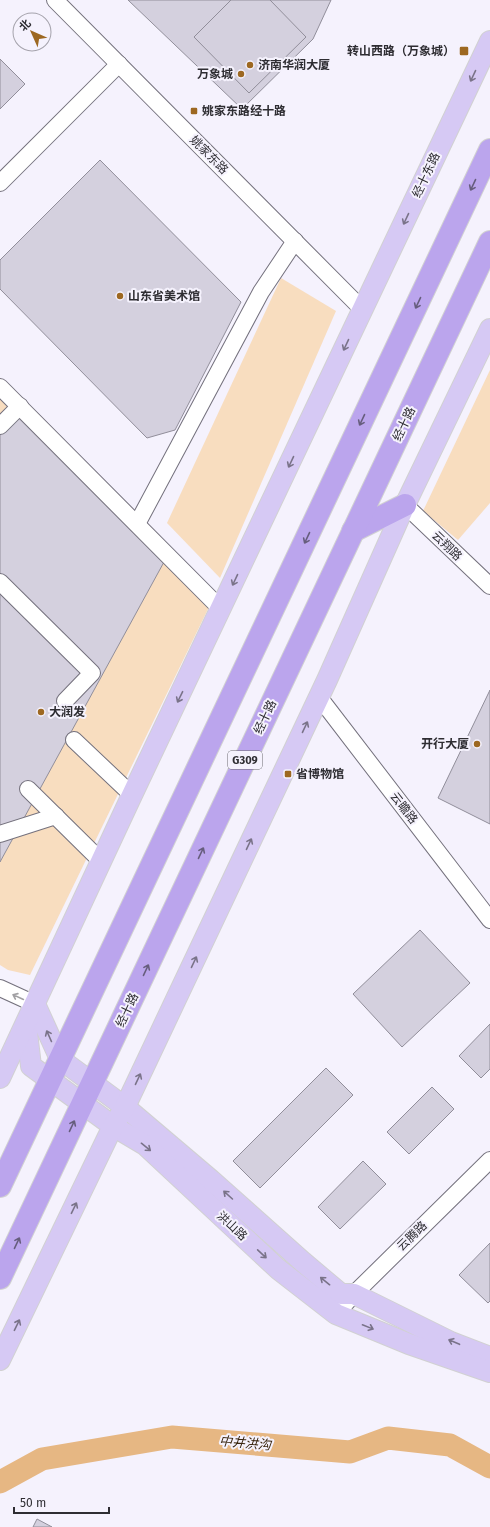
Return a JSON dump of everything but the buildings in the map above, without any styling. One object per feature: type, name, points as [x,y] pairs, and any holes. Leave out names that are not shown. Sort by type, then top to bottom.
[{"type":"highway","points":[[0,1186],[490,150]]},
{"type":"highway","name":"经十路","points":[[0,1278],[490,242]]},
{"type":"highway","points":[[353,531],[405,505]]},
{"type":"main road","name":"经十东路","points":[[363,310],[490,41]]},
{"type":"main road","points":[[0,1078],[363,310]]},
{"type":"main road","points":[[0,1360],[113,1126],[125,1107],[319,697],[405,505],[490,329]]},
{"type":"main road","points":[[35,1004],[60,1060]]},
{"type":"main road","name":"洪山路","points":[[26,1024],[31,1066],[113,1126],[145,1145],[278,1269],[336,1314],[408,1344],[490,1372]]},
{"type":"main road","name":"洪山路","points":[[60,1060],[125,1107],[211,1180],[340,1294],[354,1294],[451,1342],[490,1357]]},
{"type":"street","name":"姚家东路","points":[[55,0],[363,310]]},
{"type":"street","points":[[0,183],[119,64]]},
{"type":"street","points":[[137,524],[261,292],[295,241]]},
{"type":"street","points":[[0,387],[221,609]]},
{"type":"street","points":[[0,426],[20,406]]},
{"type":"street","name":"云翔路","points":[[405,505],[488,579]]},
{"type":"street","points":[[0,582],[92,673],[66,701]]},
{"type":"street","name":"云瞻路","points":[[319,697],[490,920]]},
{"type":"street","points":[[74,740],[132,796]]},
{"type":"street","points":[[28,789],[102,862]]},
{"type":"street","points":[[0,834],[56,816]]},
{"type":"street","points":[[0,988],[35,1004]]},
{"type":"street","name":"云腾路","points":[[336,1314],[354,1294],[490,1160]]},
{"type":"shaded area","points":[[281,278],[336,311],[220,578],[167,523]]},
{"type":"shaded area","points":[[490,370],[490,503],[458,540],[423,511]]},
{"type":"shaded area","points":[[0,398],[209,607],[30,975],[8,970],[0,965]]},
{"type":"waterway","name":"中井洪沟","points":[[0,1482],[42,1459],[172,1437],[350,1452],[388,1438],[450,1445],[490,1467]]},
{"type":"place","name":"转山西路（万象城）","points":[[464,51]]},
{"type":"place","name":"济南华润大厦","points":[[250,65]]},
{"type":"place","name":"万象城","points":[[241,74]]},
{"type":"place","name":"姚家东路经十路","points":[[194,111]]},
{"type":"place","name":"山东省美术馆","points":[[120,296]]},
{"type":"place","name":"大润发","points":[[41,712]]},
{"type":"place","name":"开行大厦","points":[[477,744]]},
{"type":"place","name":"省博物馆","points":[[288,774]]}]
